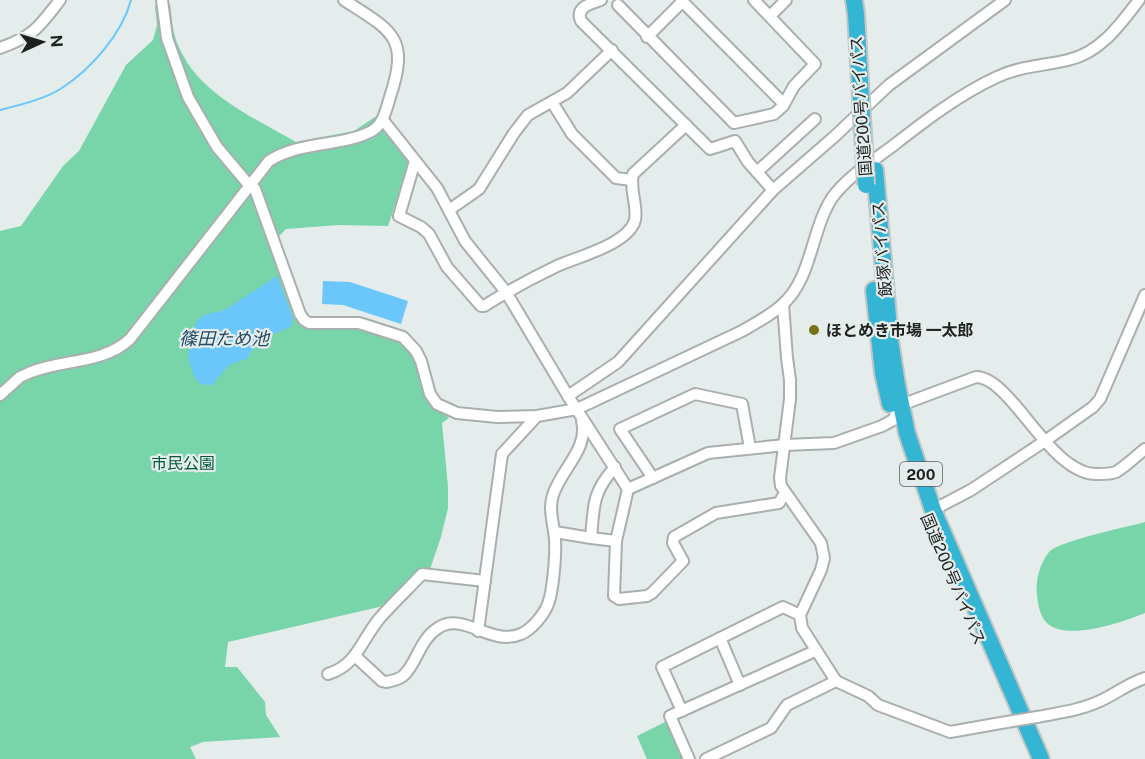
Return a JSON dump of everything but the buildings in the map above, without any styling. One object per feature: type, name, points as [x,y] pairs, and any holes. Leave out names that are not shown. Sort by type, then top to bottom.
[{"type":"highway","name":"飯塚バイパス","points":[[860,6],[897,412],[907,433],[933,510],[1041,759]]},
{"type":"highway","name":"国道200号バイパス","points":[[860,6],[866,185],[883,373],[897,412],[924,513],[1030,759]]},
{"type":"street","points":[[0,48],[17,42],[36,30],[60,0]]},
{"type":"street","points":[[162,0],[167,38],[188,97],[217,147],[255,189],[304,320],[309,323],[359,323],[403,337],[416,351],[430,394],[437,404],[448,410],[471,416],[537,416],[579,412],[740,332],[783,304],[800,278],[825,210],[834,196],[858,173],[944,107],[974,88],[1012,71],[1068,60],[1093,50],[1108,38],[1139,0]]},
{"type":"street","points":[[0,395],[20,377],[31,372],[104,356],[122,347],[269,160],[287,151],[372,132],[383,120],[398,74],[398,46],[375,18],[345,0]]},
{"type":"street","points":[[601,0],[584,6],[580,10],[581,21],[710,149],[735,141],[773,190]]},
{"type":"street","points":[[618,5],[734,123],[774,114],[784,104],[794,86],[815,64],[754,0]]},
{"type":"street","points":[[770,16],[786,0]]},
{"type":"street","points":[[568,396],[618,362],[773,190],[889,85],[1005,0]]},
{"type":"street","points":[[647,37],[682,1],[784,104]]},
{"type":"street","points":[[449,210],[479,189],[514,133],[528,116],[567,93],[612,50]]},
{"type":"street","points":[[552,102],[572,134],[616,178],[632,180]]},
{"type":"street","points":[[757,172],[815,118]]},
{"type":"street","points":[[383,120],[437,188],[465,241],[506,292],[568,396],[628,489],[616,540],[615,599],[647,596],[683,561],[673,543],[674,537],[716,513],[779,503],[785,492]]},
{"type":"street","points":[[415,161],[399,216],[421,227],[429,234],[447,267],[481,306],[484,306],[506,292],[560,265],[602,248],[624,234],[632,226],[635,218],[633,174],[686,125]]},
{"type":"street","points":[[785,128],[792,140]]},
{"type":"street","points":[[933,510],[971,490],[1045,441],[1086,412],[1100,399],[1145,295]]},
{"type":"street","points":[[783,304],[790,380],[780,478],[785,492],[821,543],[824,558],[821,570],[800,615],[802,628],[836,681],[868,696],[878,705],[950,732],[1066,712],[1102,700],[1132,682],[1145,678]]},
{"type":"street","points":[[628,489],[708,453],[785,444],[834,443],[873,430],[897,412],[976,377],[984,377],[997,386],[1045,441],[1074,468],[1093,475],[1115,472],[1145,449]]},
{"type":"street","points":[[653,478],[620,429],[695,394],[742,404],[750,448]]},
{"type":"street","points":[[355,656],[382,681],[386,682],[404,675],[425,639],[438,627],[458,622],[500,637],[523,634],[538,620],[548,604],[556,543],[552,499],[556,484],[583,439],[584,429],[579,412]]},
{"type":"street","points":[[478,631],[502,454],[537,416]]},
{"type":"street","points":[[591,538],[596,494],[601,483],[615,467]]},
{"type":"street","points":[[555,532],[616,540]]},
{"type":"street","points":[[328,674],[342,669],[355,656],[377,621],[422,574],[485,582]]},
{"type":"street","points":[[682,711],[662,667],[783,607],[800,615]]},
{"type":"street","points":[[720,638],[740,685]]},
{"type":"street","points":[[689,759],[670,716],[815,651]]},
{"type":"street","points":[[706,759],[771,728],[787,705],[836,681]]},
{"type":"green space","name":"市民公園","points":[[170,4],[174,35],[187,62],[213,91],[228,102],[296,142],[354,131],[375,117],[410,161],[388,226],[339,225],[286,229],[277,238],[298,318],[302,325],[307,327],[358,326],[399,340],[413,354],[432,405],[449,418],[442,423],[448,508],[429,572],[383,606],[228,642],[225,667],[237,667],[265,702],[266,715],[280,737],[203,742],[190,747],[196,759],[0,759],[0,231],[21,226],[63,166],[79,151],[126,65],[153,40],[157,25],[155,6]]},
{"type":"green space","points":[[1145,522],[1145,613],[1110,625],[1082,630],[1057,629],[1048,624],[1040,611],[1037,590],[1041,567],[1049,552],[1066,543]]},
{"type":"green space","points":[[669,720],[686,759],[647,759],[637,736]]},
{"type":"water","name":"篠田ため池","points":[[277,276],[293,318],[291,326],[260,341],[248,358],[229,365],[212,385],[200,384],[194,376],[188,357],[196,323],[204,315],[225,310]]},
{"type":"water","points":[[323,281],[350,282],[408,301],[401,324],[343,305],[322,304]]},
{"type":"waterway","points":[[0,110],[48,95],[62,88],[84,71],[113,38],[127,13],[131,0]]},
{"type":"place","name":"ほとめき市場 一太郎","points":[[814,330]]}]
